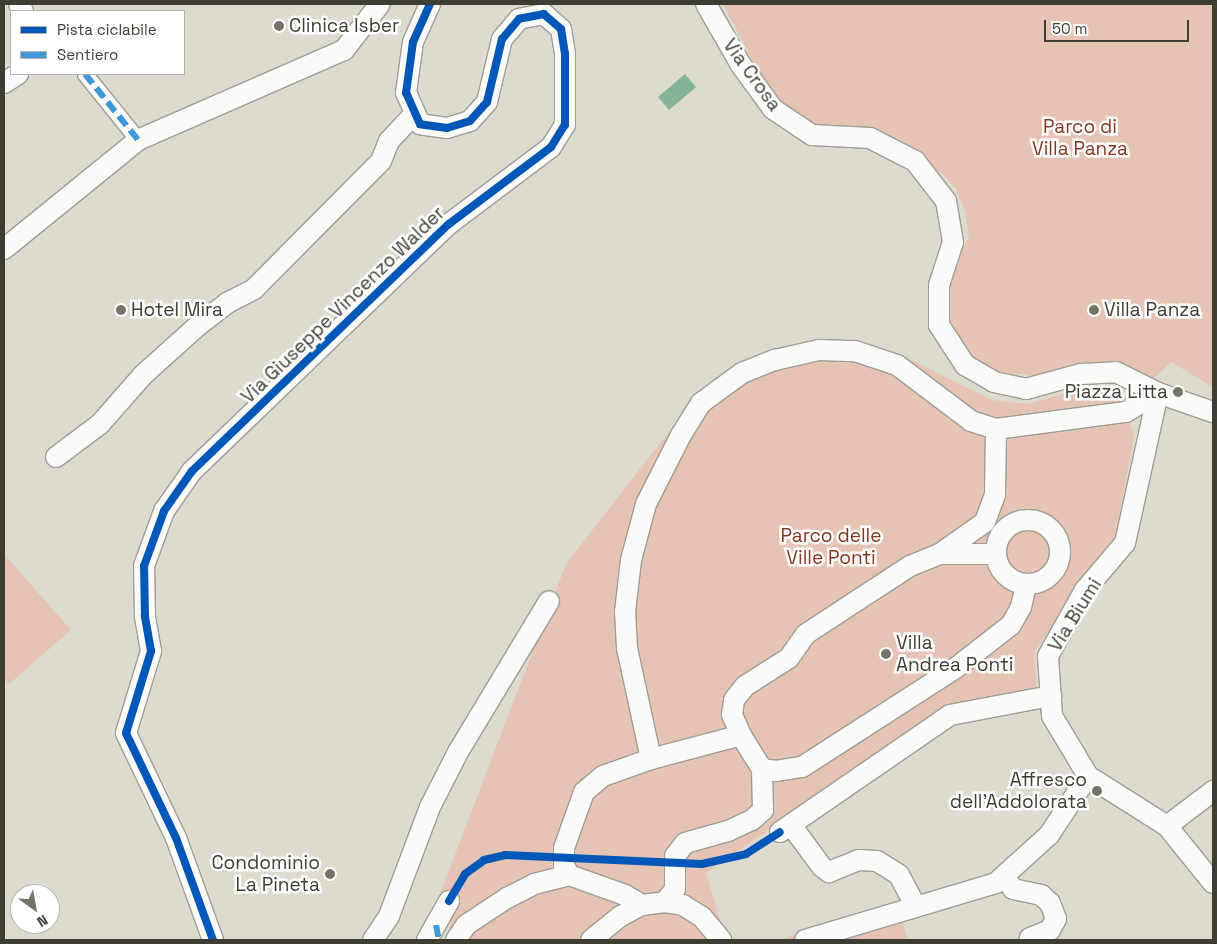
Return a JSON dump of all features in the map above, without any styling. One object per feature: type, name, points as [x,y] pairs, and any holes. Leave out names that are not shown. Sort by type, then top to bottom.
[{"type":"street","points":[[4,249],[138,140],[344,50],[380,4]]},
{"type":"street","points":[[56,457],[100,424],[144,375],[194,329],[227,303],[254,289],[381,161],[389,141],[415,113],[406,93],[413,42],[430,4]]},
{"type":"street","name":"Via Crosa","points":[[706,4],[741,66],[773,109],[812,135],[870,138],[915,162],[946,201],[953,242],[939,285],[939,325],[965,364],[994,382],[1026,389],[1081,374],[1116,372],[1158,393]]},
{"type":"street","name":"Via Giuseppe Vincenzo Walder","points":[[213,940],[176,838],[126,733],[151,651],[145,616],[144,566],[164,511],[192,471],[449,224],[551,147],[566,125],[565,54],[561,29],[544,14],[519,19],[502,39],[487,102],[470,121],[447,128],[420,124],[415,113]]},
{"type":"street","points":[[4,83],[16,75]]},
{"type":"street","points":[[86,75],[138,140]]},
{"type":"street","points":[[651,759],[627,648],[624,612],[631,560],[646,504],[700,403],[742,373],[775,360],[819,350],[855,351],[896,365],[971,421],[996,429],[1126,412],[1158,393],[1213,412]]},
{"type":"street","name":"Via Biumi","points":[[1158,393],[1125,543],[1085,590],[1048,656],[1052,716],[1088,776],[1167,826],[1213,883]]},
{"type":"street","points":[[665,902],[675,888],[676,856],[685,843],[728,831],[752,820],[763,810],[762,769],[741,736],[732,714],[734,700],[745,686],[789,658],[806,634],[910,566],[939,554],[965,539],[985,522],[995,495],[996,429]]},
{"type":"street","points":[[1029,520],[1041,524],[1053,533],[1061,557],[1055,570],[1042,582],[1026,585],[1008,576],[996,554],[996,542],[1003,530],[1016,522],[1029,520]]},
{"type":"street","points":[[939,554],[996,554]]},
{"type":"street","points":[[762,769],[776,771],[802,767],[957,667],[1011,625],[1021,607],[1026,585]]},
{"type":"street","points":[[373,940],[389,916],[430,807],[458,752],[549,601]]},
{"type":"street","points":[[916,907],[899,874],[877,861],[859,860],[829,872],[822,868],[785,828],[950,715],[1051,696]]},
{"type":"street","points":[[569,875],[564,865],[564,848],[584,792],[603,776],[651,759],[741,736]]},
{"type":"street","points":[[805,940],[996,883],[1049,836],[1088,776]]},
{"type":"street","points":[[1167,826],[1213,791]]},
{"type":"street","points":[[1009,871],[1013,889],[1041,895],[1050,903],[1056,919],[1050,930],[1030,938]]},
{"type":"street","points":[[456,940],[466,925],[507,898],[534,884],[569,875],[625,895],[642,906]]},
{"type":"street","points":[[434,935],[449,901]]},
{"type":"street","points":[[591,940],[621,916],[642,906],[665,902],[683,905],[702,917],[721,940]]},
{"type":"green space","name":"Parco di Villa Panza","points":[[723,4],[1213,4],[1213,387],[1171,362],[1147,385],[1120,365],[1100,362],[1074,364],[1043,378],[1021,374],[996,376],[976,364],[957,342],[950,323],[939,325],[939,285],[969,238],[965,211],[956,189],[944,175],[895,140],[832,132],[799,123],[774,102]]},
{"type":"green space","name":"Parco delle Ville Ponti","points":[[838,341],[895,352],[992,400],[1027,404],[1096,385],[1114,392],[1126,412],[1134,436],[1115,540],[1034,652],[1037,689],[945,709],[706,873],[726,940],[447,940],[451,920],[433,912],[566,564],[692,402]]},
{"type":"green space","points":[[4,554],[71,630],[9,684],[4,678]]},
{"type":"green space","points":[[897,906],[908,940],[777,940],[871,914]]},
{"type":"shaded area","points":[[685,74],[696,87],[669,110],[658,97]]},
{"type":"marked path","points":[[86,75],[138,140]]},
{"type":"marked path","points":[[436,925],[439,940]]},
{"type":"cycle path","points":[[213,940],[176,838],[126,733],[151,651],[145,616],[144,566],[164,511],[192,471],[449,224],[551,147],[565,125],[565,54],[561,29],[544,14],[519,19],[502,39],[487,102],[470,121],[447,128],[420,124],[406,93],[413,42],[430,4]]},
{"type":"cycle path","points":[[449,901],[465,874],[484,860],[505,855],[702,864],[746,854],[780,832]]},
{"type":"place","name":"Clinica Isber","points":[[279,26]]},
{"type":"place","name":"Hotel Mira","points":[[121,310]]},
{"type":"place","name":"Villa Panza","points":[[1094,310]]},
{"type":"place","name":"Piazza Litta","points":[[1178,392]]},
{"type":"place","name":"Villa Andrea Ponti","points":[[886,654]]},
{"type":"place","name":"Affresco dell'Addolorata","points":[[1097,791]]},
{"type":"place","name":"Condominio La Pineta","points":[[330,874]]}]
